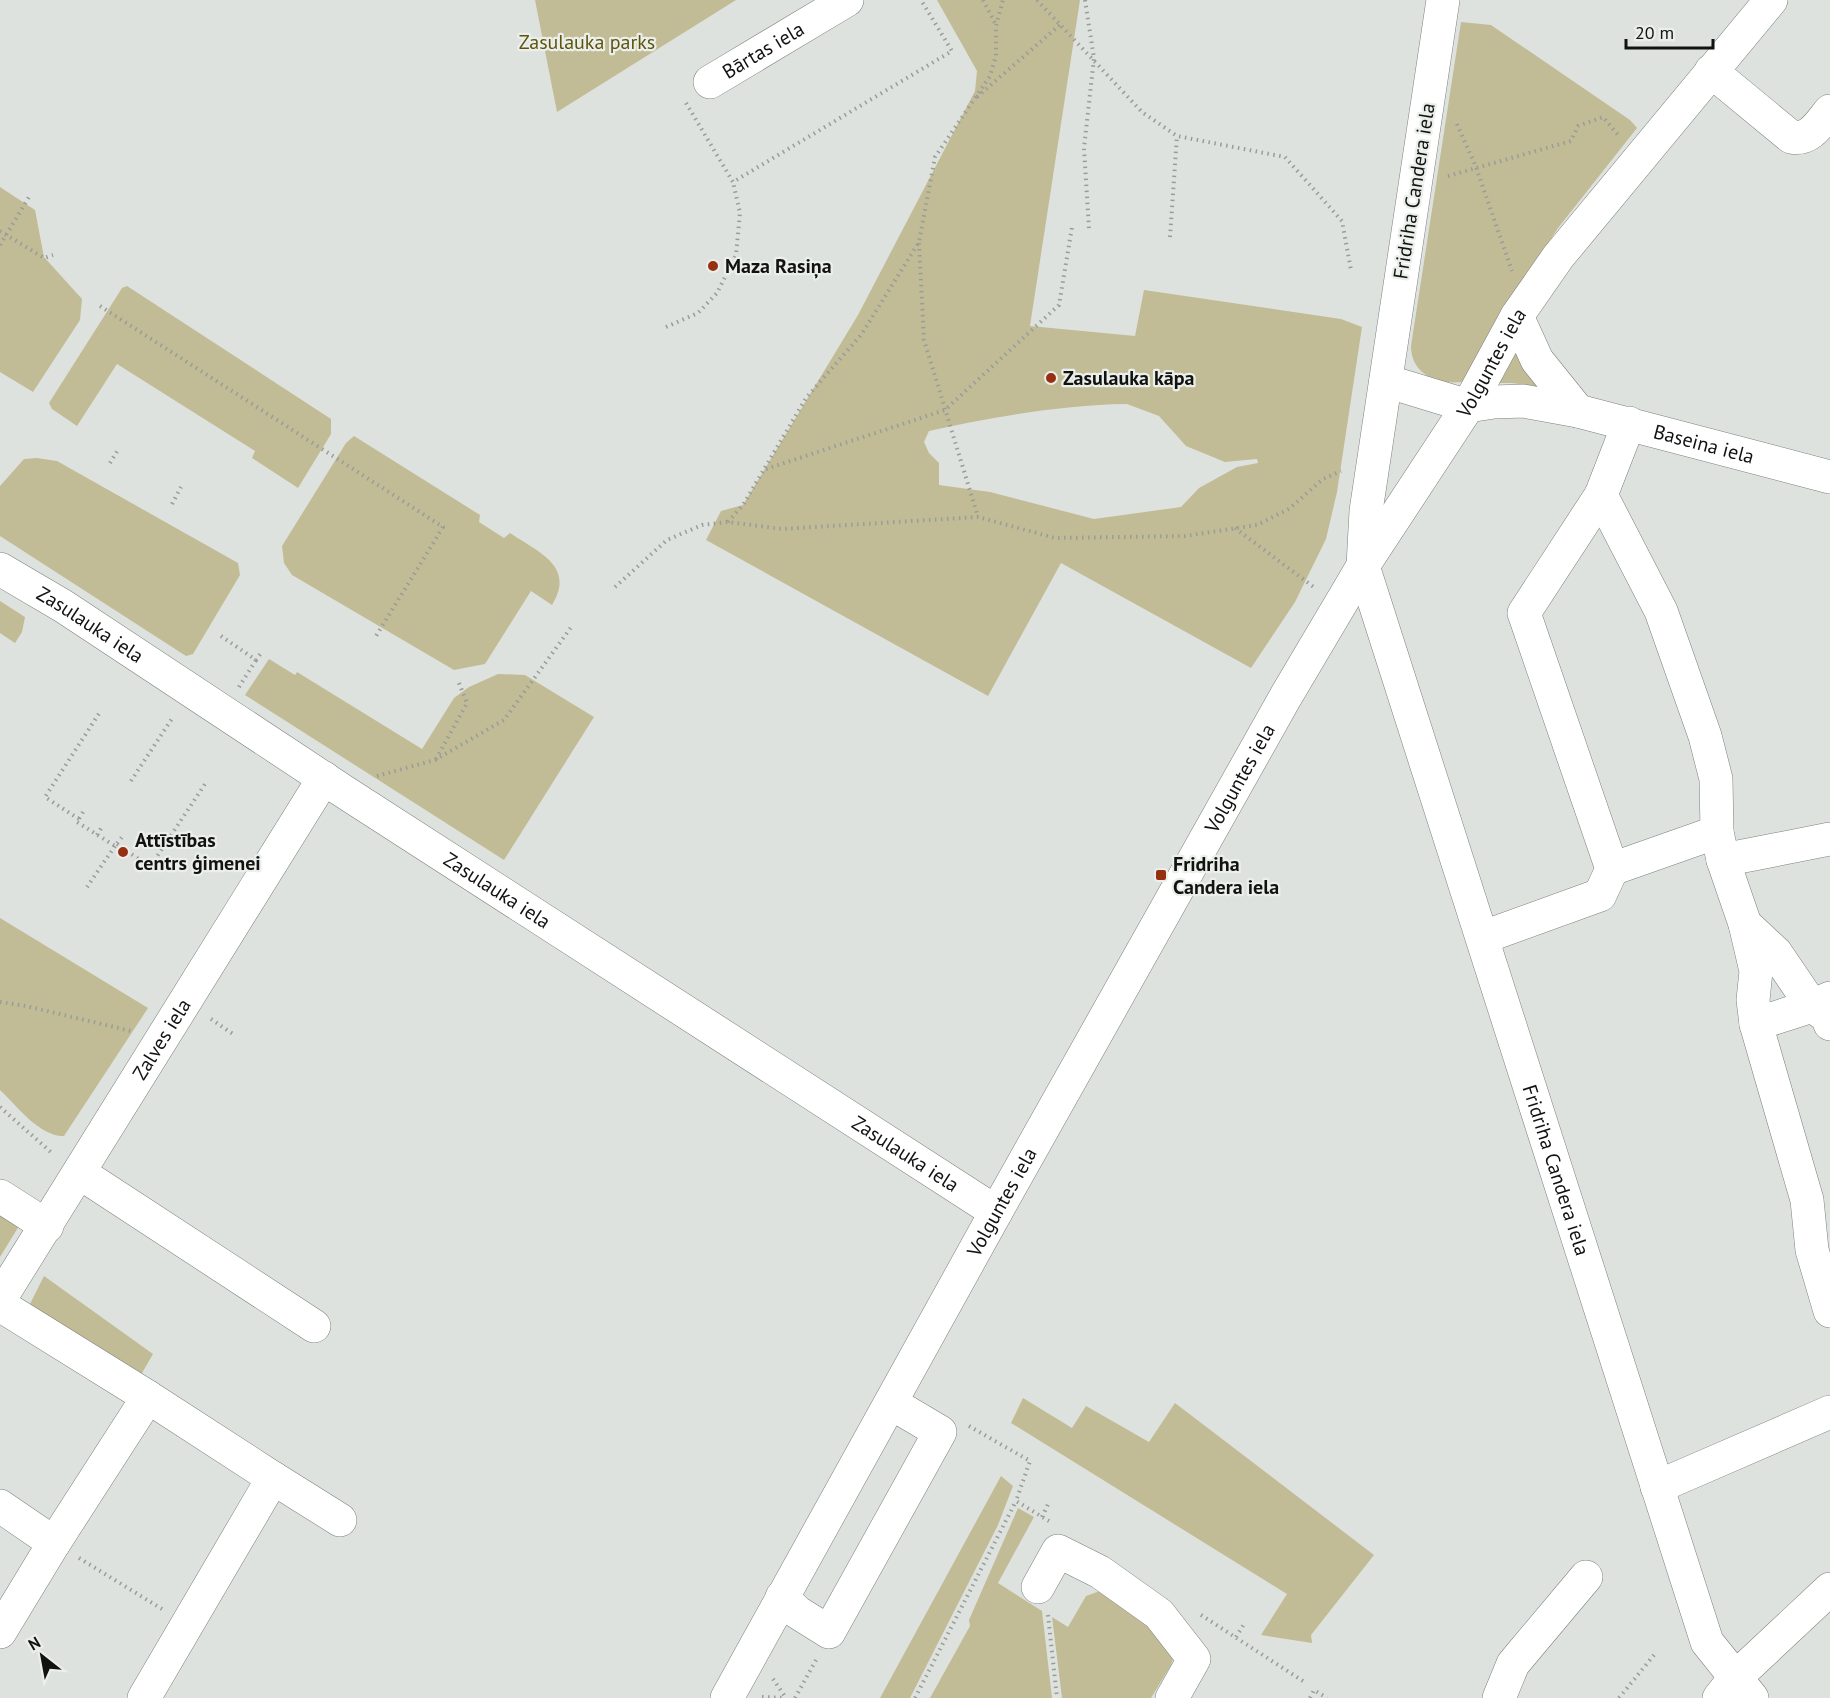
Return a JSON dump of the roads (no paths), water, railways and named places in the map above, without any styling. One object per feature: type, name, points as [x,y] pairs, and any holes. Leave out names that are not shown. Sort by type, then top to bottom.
[{"type":"street","name":"Bārtas iela","points":[[710,82],[847,0]]},
{"type":"street","name":"Fridriha Candera iela","points":[[1443,0],[1366,511],[1363,566],[1484,937],[1707,1642],[1735,1691]]},
{"type":"street","name":"Volguntes iela","points":[[739,1697],[782,1597],[1286,696],[1363,566],[1468,406],[1523,307],[1590,216],[1771,0]]},
{"type":"street","points":[[1711,71],[1791,137],[1800,138],[1812,133],[1830,111]]},
{"type":"street","points":[[1523,307],[1537,360],[1578,411]]},
{"type":"street","points":[[1386,381],[1468,406]]},
{"type":"street","name":"Baseina iela","points":[[1468,406],[1523,401],[1578,411],[1830,477]]},
{"type":"street","points":[[1484,937],[1600,895],[1611,869],[1524,613],[1601,495],[1629,423]]},
{"type":"street","points":[[1601,495],[1661,611],[1705,736],[1716,779],[1720,846],[1745,924],[1756,971],[1753,1000],[1756,1024],[1807,1200],[1812,1250],[1830,1311]]},
{"type":"street","name":"Zasulauka iela","points":[[0,569],[63,606],[324,778],[996,1212]]},
{"type":"street","name":"Zalves iela","points":[[0,1299],[324,778]]},
{"type":"street","points":[[1611,869],[1720,846],[1830,839]]},
{"type":"street","points":[[1745,924],[1776,953],[1824,1009],[1756,1024]]},
{"type":"street","points":[[80,1173],[314,1326]]},
{"type":"street","points":[[0,1196],[46,1226]]},
{"type":"street","points":[[0,1305],[340,1520]]},
{"type":"street","points":[[0,1632],[148,1397]]},
{"type":"street","points":[[782,1597],[806,1619],[828,1632],[940,1432],[891,1403]]},
{"type":"street","points":[[1657,1486],[1830,1413]]},
{"type":"street","points":[[144,1698],[273,1478]]},
{"type":"street","points":[[0,1506],[54,1543]]},
{"type":"street","points":[[1038,1587],[1058,1551],[1100,1572],[1158,1614],[1194,1659],[1172,1698]]},
{"type":"street","points":[[1499,1698],[1513,1664],[1586,1577]]},
{"type":"street","points":[[1735,1691],[1830,1589]]},
{"type":"place","name":"Maza Rasiņa","points":[[713,266]]},
{"type":"place","name":"Zasulauka kāpa","points":[[1051,378]]},
{"type":"place","name":"Attīstības centrs ģimenei","points":[[123,852]]},
{"type":"place","name":"Fridriha Candera iela","points":[[1161,875]]},
{"type":"park label","name":"Zasulauka parks","points":[[587,42]]}]
